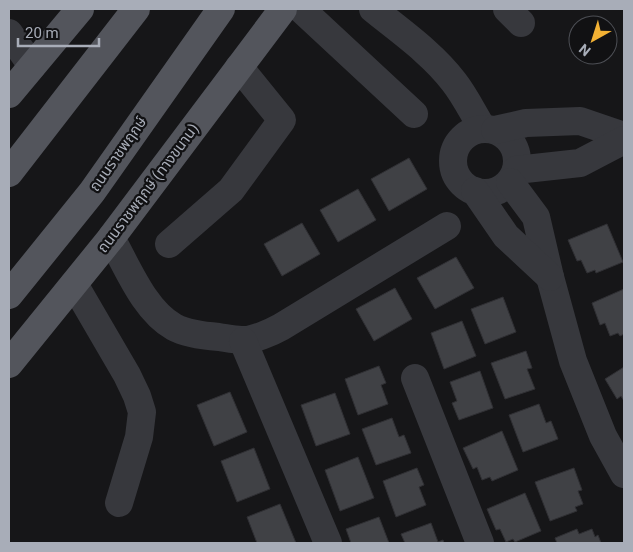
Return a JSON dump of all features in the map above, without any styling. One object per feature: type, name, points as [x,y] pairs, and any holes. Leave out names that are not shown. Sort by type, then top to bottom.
[{"type":"main road","points":[[9,94],[80,9]]},
{"type":"main road","points":[[9,173],[136,9]]},
{"type":"main road","name":"ถนนราชพฤกษ์","points":[[9,295],[92,192],[221,9]]},
{"type":"main road","name":"ถนนราชพฤกษ์ (ทางขนาน)","points":[[9,364],[112,238],[283,9]]},
{"type":"street","points":[[302,9],[414,114]]},
{"type":"street","points":[[372,9],[442,67],[489,129],[506,136],[514,146],[518,158],[513,176],[500,189],[488,192],[475,191]]},
{"type":"street","points":[[9,33],[32,66]]},
{"type":"street","points":[[169,244],[231,190],[282,120],[239,67]]},
{"type":"street","points":[[550,277],[506,236],[475,191],[465,185],[457,175],[453,163],[455,150],[461,140],[471,132],[526,123],[580,120],[624,136]]},
{"type":"street","points":[[513,176],[580,163],[624,140]]},
{"type":"street","points":[[513,176],[536,217],[573,361],[602,436],[624,474]]},
{"type":"street","points":[[112,238],[145,300],[159,317],[176,328],[188,332],[243,340],[281,328],[447,226]]},
{"type":"street","points":[[74,284],[126,375],[137,396],[142,412],[139,438],[119,504]]},
{"type":"street","points":[[243,340],[328,543]]},
{"type":"street","points":[[415,378],[480,543]]},
{"type":"building","points":[[409,158],[427,189],[389,211],[371,179]]},
{"type":"building","points":[[358,189],[376,220],[338,242],[320,210]]},
{"type":"building","points":[[302,223],[320,254],[282,276],[264,244]]},
{"type":"building","points":[[607,224],[623,262],[596,273],[595,270],[587,273],[581,260],[577,261],[568,240]]},
{"type":"building","points":[[456,257],[474,288],[435,309],[417,278]]},
{"type":"building","points":[[395,288],[412,319],[374,341],[356,309]]},
{"type":"building","points":[[624,289],[624,334],[620,336],[618,333],[610,336],[605,323],[600,325],[592,303]]},
{"type":"building","points":[[503,297],[516,332],[485,344],[471,309]]},
{"type":"building","points":[[462,321],[476,356],[444,369],[431,333]]},
{"type":"building","points":[[526,351],[532,368],[527,369],[535,389],[505,399],[491,363]]},
{"type":"building","points":[[379,366],[386,383],[381,385],[388,404],[358,415],[345,379]]},
{"type":"building","points":[[624,367],[624,401],[621,396],[617,399],[605,379]]},
{"type":"building","points":[[480,371],[493,408],[459,420],[452,403],[457,401],[450,382]]},
{"type":"building","points":[[230,392],[247,432],[214,446],[197,405]]},
{"type":"building","points":[[335,393],[350,434],[316,446],[301,405]]},
{"type":"building","points":[[539,404],[546,423],[551,421],[558,439],[523,452],[509,415]]},
{"type":"building","points":[[392,418],[399,437],[404,435],[411,453],[376,465],[362,429]]},
{"type":"building","points":[[502,431],[518,470],[492,481],[490,477],[482,480],[477,467],[473,469],[463,448]]},
{"type":"building","points":[[254,448],[270,489],[237,502],[221,461]]},
{"type":"building","points":[[358,457],[374,498],[340,511],[325,470]]},
{"type":"building","points":[[417,468],[424,485],[419,487],[426,505],[396,517],[383,481]]},
{"type":"building","points":[[574,468],[582,490],[578,491],[583,504],[575,507],[577,511],[550,521],[535,482]]},
{"type":"building","points":[[525,493],[541,531],[515,542],[513,539],[506,542],[500,529],[496,530],[487,509]]},
{"type":"building","points":[[280,504],[296,543],[257,543],[247,517]]},
{"type":"building","points":[[379,517],[389,543],[351,543],[346,529]]},
{"type":"building","points":[[431,523],[438,542],[443,540],[444,543],[405,543],[401,534]]},
{"type":"building","points":[[577,529],[579,534],[592,529],[595,537],[598,535],[601,543],[557,543],[555,538]]}]
